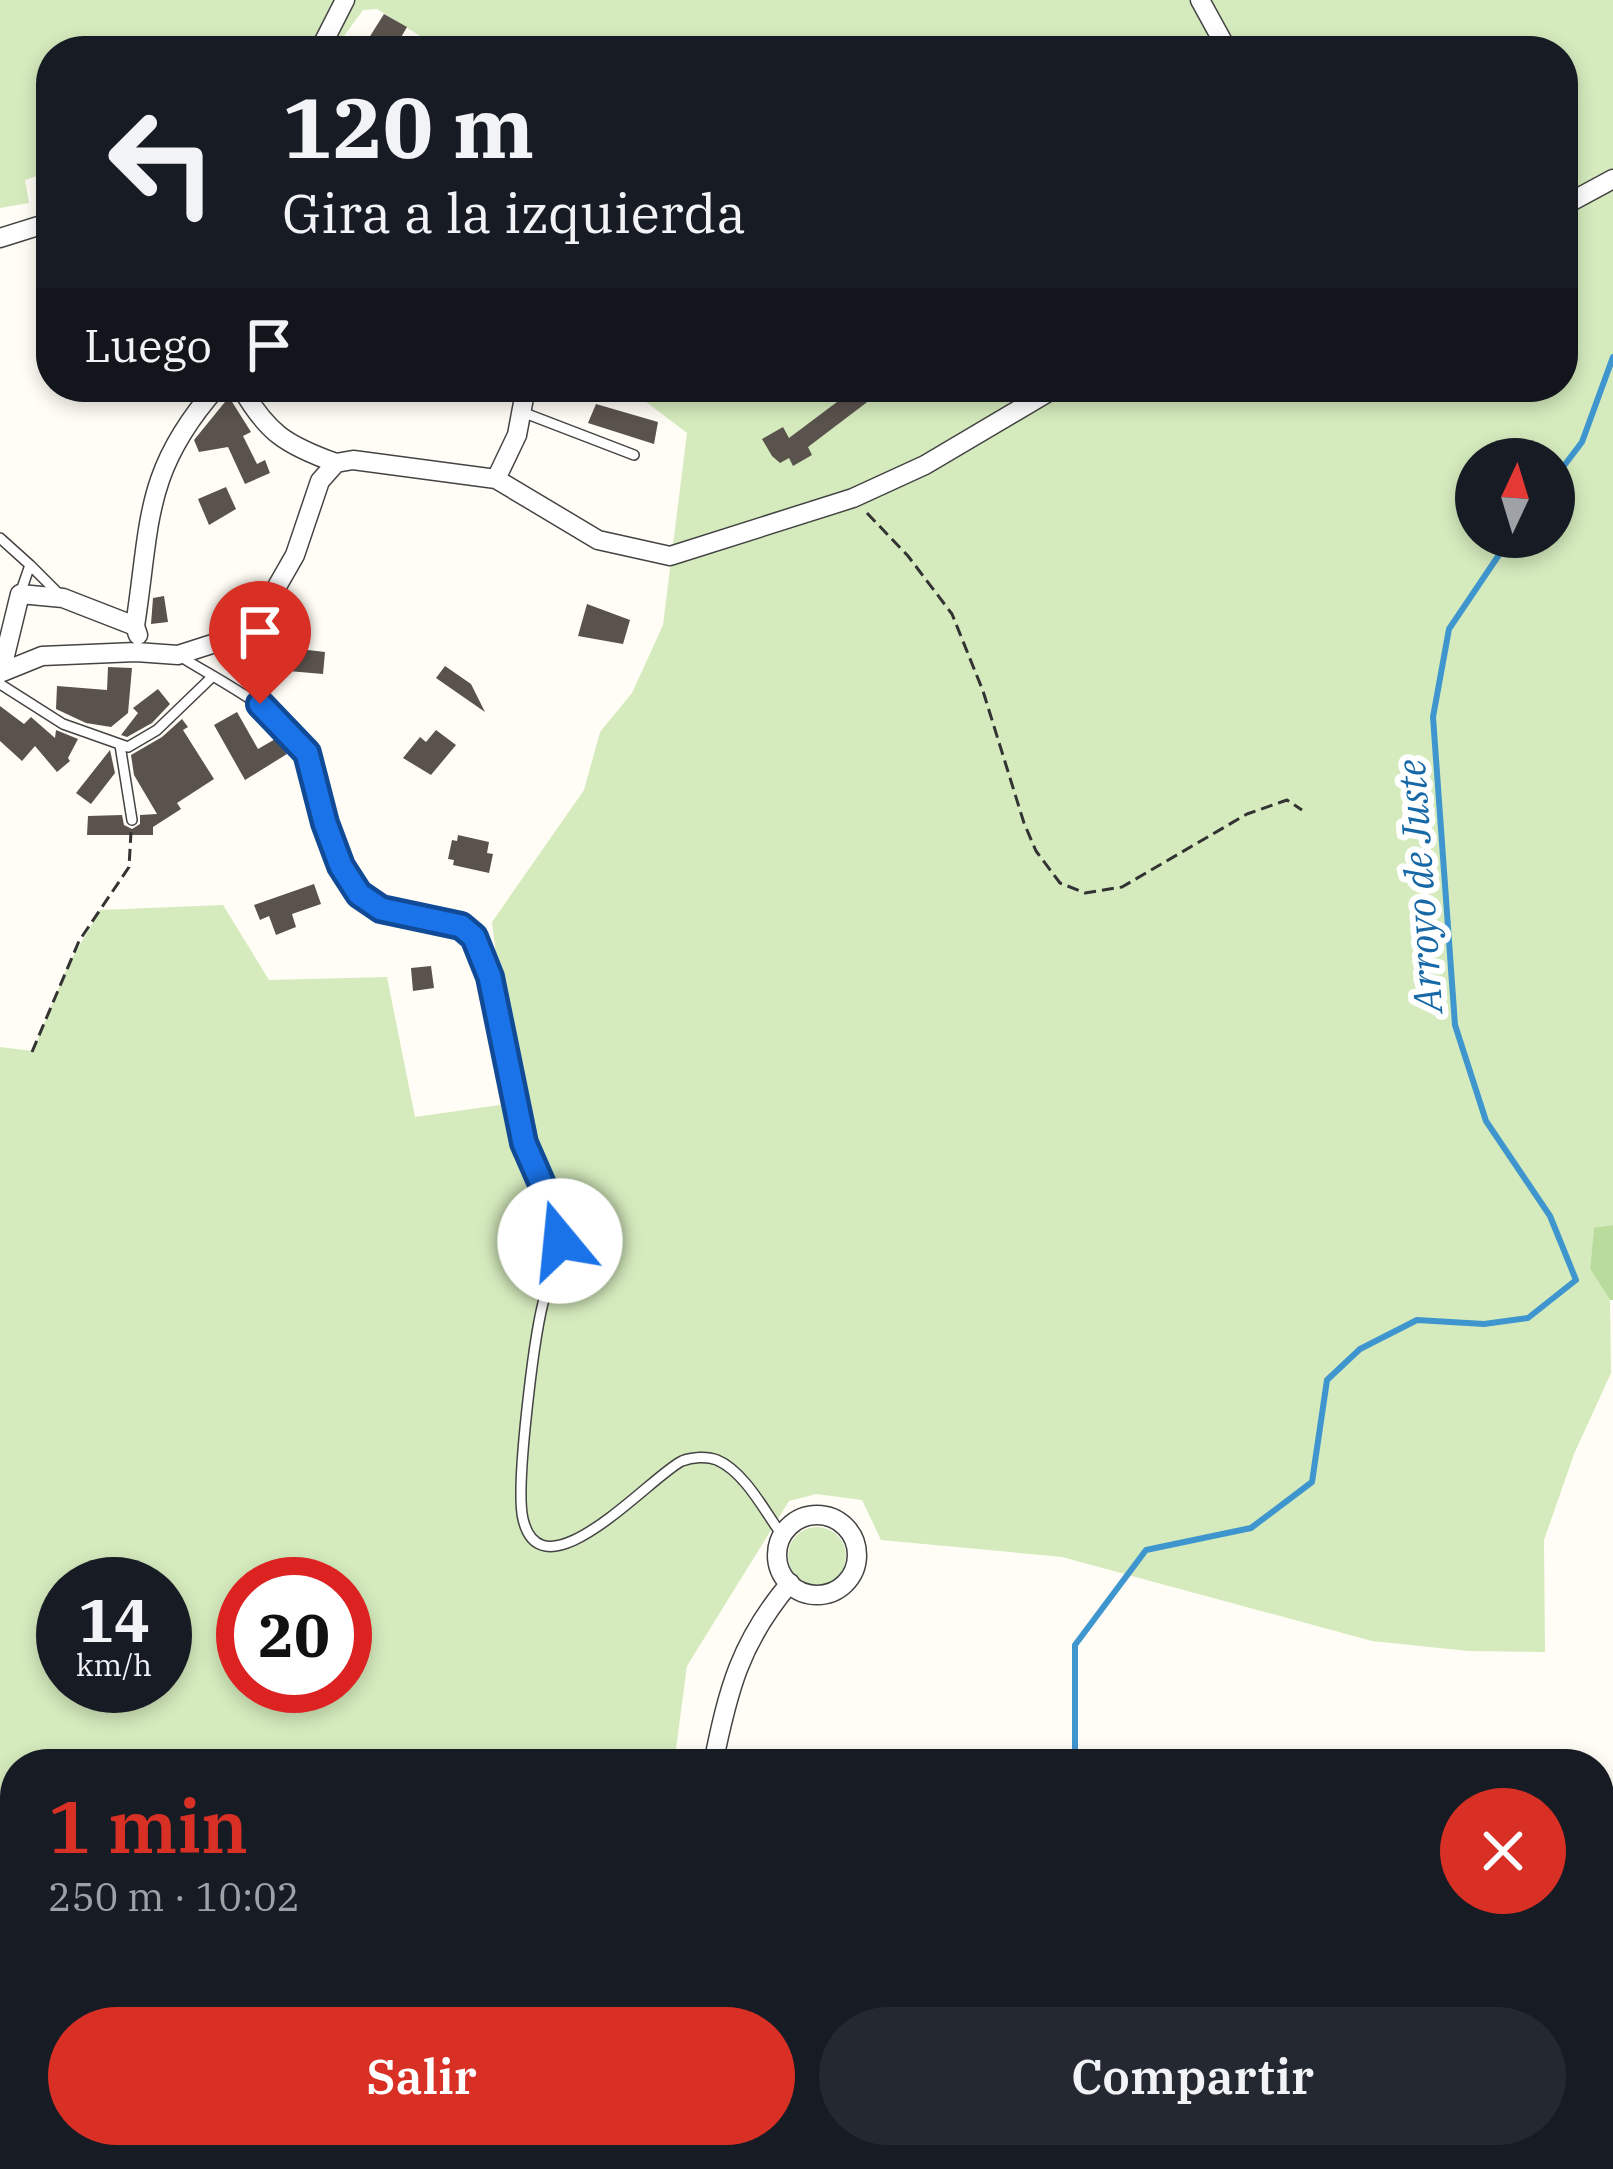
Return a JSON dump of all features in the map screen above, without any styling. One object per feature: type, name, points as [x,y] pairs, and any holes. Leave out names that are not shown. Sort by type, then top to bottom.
[{"type":"street","points":[[326,36],[344,0]]},
{"type":"street","points":[[1200,0],[1220,36]]},
{"type":"street","points":[[1578,198],[1613,179]]},
{"type":"street","points":[[0,238],[36,227]]},
{"type":"street","points":[[136,652],[135,626],[157,479],[188,421],[204,402]]},
{"type":"street","points":[[250,402],[260,420],[292,447],[336,463],[353,460],[496,479],[598,540],[670,556],[853,498],[925,465],[1032,402]]},
{"type":"street","points":[[496,479],[517,435],[524,402]]},
{"type":"street","points":[[1,672],[42,656],[178,655],[234,638],[271,597],[295,555],[320,481],[336,463]]},
{"type":"street","points":[[1,672],[20,594],[63,598],[135,626]]},
{"type":"street","points":[[807,1516],[825,1516],[846,1526],[858,1559],[850,1578],[835,1591],[813,1595],[790,1583],[778,1562],[782,1535],[807,1516]]},
{"type":"street","points":[[716,1749],[730,1684],[761,1618],[790,1583]]},
{"type":"lane","points":[[522,412],[634,455]]},
{"type":"lane","points":[[0,538],[63,598]]},
{"type":"lane","points":[[20,594],[30,565]]},
{"type":"lane","points":[[178,655],[260,704],[307,753],[333,844],[359,894],[381,909],[461,926],[482,953],[524,1143],[552,1207],[560,1241],[537,1335],[520,1502],[526,1532],[554,1546],[590,1534],[668,1471],[699,1457],[717,1460],[736,1473],[782,1535]]},
{"type":"lane","points":[[0,684],[63,724],[128,747],[157,730],[212,677]]},
{"type":"lane","points":[[120,745],[132,820]]},
{"type":"path","points":[[853,498],[908,556],[952,614],[1024,823],[1036,851],[1060,883],[1084,892],[1122,887],[1247,814],[1287,800],[1302,810]]},
{"type":"path","points":[[32,1052],[79,941],[129,867],[132,820]]},
{"type":"green space","points":[[0,0],[1613,0],[1613,1225],[1594,1229],[1590,1269],[1610,1300],[1611,1373],[1574,1454],[1544,1540],[1545,1652],[1468,1651],[1372,1641],[1062,1557],[881,1540],[862,1500],[816,1494],[789,1501],[687,1666],[676,1749],[0,1749],[0,1047],[33,1051],[68,965],[100,910],[223,905],[269,980],[387,977],[415,1117],[514,1103],[492,922],[584,790],[600,732],[632,693],[663,625],[687,433],[646,402],[1578,402],[1578,36],[420,36],[377,9],[363,10],[344,36],[36,36],[36,176],[25,180],[29,203],[0,208]]},
{"type":"green space","points":[[1613,1225],[1610,1300],[1590,1269],[1594,1228]]},
{"type":"green space","points":[[817,1527],[837,1536],[846,1556],[837,1576],[817,1585],[797,1576],[788,1556],[797,1536]]},
{"type":"building","points":[[384,14],[407,27],[402,36],[370,36]]},
{"type":"building","points":[[225,402],[232,402],[251,432],[243,436],[257,464],[265,460],[270,473],[245,484],[228,447],[199,452],[194,440]]},
{"type":"building","points":[[837,402],[867,402],[808,447],[812,455],[793,466],[789,458],[780,463],[762,439],[783,427],[789,438]]},
{"type":"building","points":[[596,404],[658,422],[654,444],[588,423]]},
{"type":"building","points":[[226,487],[236,509],[209,525],[198,499]]},
{"type":"building","points":[[164,596],[168,622],[151,624],[153,598]]},
{"type":"building","points":[[587,604],[630,620],[623,644],[578,636]]},
{"type":"building","points":[[247,643],[325,652],[323,674],[232,666],[233,652]]},
{"type":"building","points":[[445,666],[471,684],[485,712],[436,678]]},
{"type":"building","points":[[108,667],[132,668],[128,713],[111,727],[86,723],[56,709],[57,686],[107,690]]},
{"type":"building","points":[[158,689],[170,704],[152,723],[127,737],[121,735],[138,713],[133,708]]},
{"type":"building","points":[[0,706],[24,724],[31,717],[55,738],[56,730],[78,739],[70,761],[57,772],[35,746],[22,761],[0,741]]},
{"type":"building","points":[[237,712],[258,749],[277,738],[287,754],[245,780],[214,725]]},
{"type":"building","points":[[182,719],[188,727],[183,730],[214,779],[177,803],[181,809],[153,827],[153,835],[87,835],[88,816],[122,815],[124,825],[132,829],[140,824],[140,815],[157,814],[134,775],[131,755]]},
{"type":"building","points":[[436,730],[456,745],[431,775],[403,758],[420,737],[426,742]]},
{"type":"building","points":[[110,750],[115,773],[91,804],[76,793]]},
{"type":"building","points":[[458,835],[489,842],[487,853],[493,854],[489,873],[453,865],[454,860],[448,859],[452,840],[457,841]]},
{"type":"building","points":[[314,884],[321,904],[292,914],[296,927],[276,935],[269,916],[260,920],[254,905]]},
{"type":"building","points":[[431,966],[434,988],[413,991],[411,968]]},
{"type":"waterway","name":"Arroyo de Juste","points":[[1575,451],[1613,357]]},
{"type":"waterway","name":"Arroyo de Juste","points":[[1075,1749],[1075,1645],[1146,1550],[1251,1528],[1312,1482],[1327,1380],[1360,1349],[1417,1320],[1484,1324],[1528,1318],[1576,1280],[1550,1216],[1486,1121],[1455,1025],[1433,717],[1449,629],[1497,558]]},
{"type":"route","points":[[260,704],[307,753],[325,823],[341,866],[359,894],[381,909],[461,926],[474,937],[490,977],[524,1143],[552,1207],[560,1241]]}]
